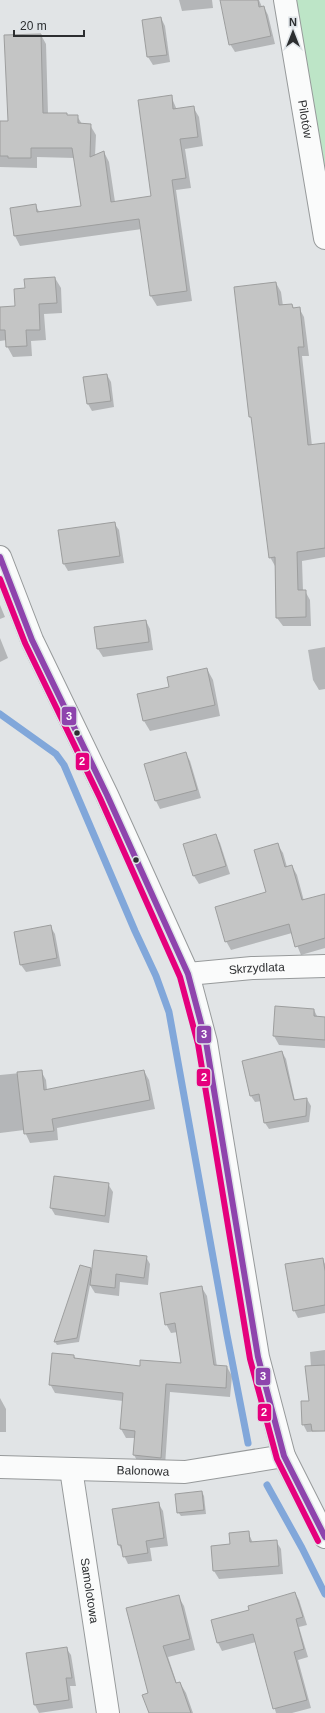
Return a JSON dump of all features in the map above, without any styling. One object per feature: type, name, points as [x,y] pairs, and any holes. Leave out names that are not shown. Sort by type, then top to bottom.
[{"type":"street","name":"Pilotów","points":[[285,0],[321,194],[325,238]]},
{"type":"street","points":[[0,557],[32,640],[107,795],[188,974],[206,1042],[258,1357],[284,1456],[325,1537]]},
{"type":"street","name":"Skrzydlata","points":[[188,974],[252,968],[325,966]]},
{"type":"street","name":"Balonowa","points":[[0,1467],[185,1472],[284,1456]]},
{"type":"street","name":"Samolotowa","points":[[71,1469],[108,1713]]},
{"type":"green space","points":[[285,0],[325,0],[325,193]]},
{"type":"building","points":[[220,0],[258,0],[259,7],[264,6],[271,36],[229,45]]},
{"type":"building","points":[[161,17],[167,55],[147,57],[142,20]]},
{"type":"building","points":[[41,34],[43,113],[67,113],[67,115],[78,115],[78,123],[91,124],[90,157],[104,151],[111,202],[151,196],[138,100],[172,95],[173,109],[194,106],[198,137],[180,139],[186,178],[172,180],[187,291],[150,296],[139,219],[14,236],[10,208],[36,204],[37,212],[81,206],[72,148],[31,148],[31,158],[8,158],[8,156],[0,156],[0,121],[8,121],[4,35]]},
{"type":"building","points":[[55,277],[57,303],[39,304],[40,330],[26,330],[27,346],[6,347],[5,330],[0,330],[0,307],[15,306],[14,289],[25,288],[24,279]]},
{"type":"building","points":[[276,282],[279,305],[292,304],[293,308],[300,307],[304,347],[298,347],[308,445],[325,443],[325,548],[297,552],[298,590],[306,590],[306,617],[276,618],[275,557],[269,558],[251,417],[249,417],[234,287]]},
{"type":"building","points":[[107,374],[111,401],[87,404],[83,377]]},
{"type":"building","points":[[115,522],[120,556],[63,564],[58,530]]},
{"type":"building","points":[[146,620],[149,642],[97,649],[94,627]]},
{"type":"building","points":[[207,668],[215,705],[143,721],[137,694],[169,687],[167,677]]},
{"type":"building","points":[[186,752],[197,790],[155,801],[144,764]]},
{"type":"building","points":[[216,834],[226,866],[193,876],[183,844]]},
{"type":"building","points":[[278,843],[285,867],[292,865],[302,900],[325,894],[325,938],[295,947],[289,924],[225,942],[215,907],[266,892],[254,850]]},
{"type":"building","points":[[51,925],[57,958],[20,965],[14,932]]},
{"type":"building","points":[[275,1006],[314,1009],[314,1016],[325,1017],[325,1040],[273,1036]]},
{"type":"building","points":[[282,1051],[294,1100],[307,1098],[306,1116],[264,1123],[259,1094],[250,1096],[242,1061]]},
{"type":"building","points":[[42,1070],[44,1090],[144,1070],[150,1100],[52,1119],[54,1131],[24,1134],[17,1072]]},
{"type":"building","points":[[54,1176],[109,1183],[105,1216],[50,1208]]},
{"type":"building","points":[[94,1250],[147,1256],[144,1278],[116,1274],[115,1288],[90,1285]]},
{"type":"building","points":[[323,1258],[325,1271],[325,1305],[293,1311],[285,1264]]},
{"type":"building","points":[[80,1265],[91,1268],[77,1338],[54,1342]]},
{"type":"building","points":[[202,1286],[214,1365],[227,1366],[226,1388],[166,1384],[161,1458],[133,1455],[135,1431],[120,1429],[123,1393],[49,1385],[52,1353],[74,1355],[74,1358],[140,1366],[140,1360],[181,1363],[175,1323],[165,1325],[160,1293]]},
{"type":"building","points":[[325,1365],[325,1431],[312,1431],[311,1424],[302,1425],[301,1401],[309,1401],[305,1366]]},
{"type":"building","points":[[202,1491],[204,1510],[177,1513],[175,1494]]},
{"type":"building","points":[[159,1502],[164,1538],[146,1541],[148,1553],[123,1557],[121,1545],[118,1545],[112,1509]]},
{"type":"building","points":[[249,1531],[250,1542],[277,1540],[279,1566],[213,1571],[211,1546],[230,1544],[229,1533]]},
{"type":"building","points":[[295,1592],[303,1617],[296,1619],[304,1649],[294,1652],[307,1700],[273,1709],[253,1634],[217,1643],[211,1620],[249,1610],[248,1606]]},
{"type":"building","points":[[179,1595],[190,1639],[163,1646],[176,1683],[180,1682],[191,1713],[149,1713],[142,1695],[148,1693],[126,1608]]},
{"type":"building","points":[[67,1647],[72,1678],[66,1678],[69,1700],[34,1705],[26,1653]]},
{"type":"waterway","points":[[0,714],[56,754],[64,765],[135,931],[156,976],[169,1012],[248,1443]]},
{"type":"waterway","points":[[267,1485],[302,1548],[325,1594]]},
{"type":"transit line","name":"3","points":[[0,557],[32,640],[107,795],[188,974],[206,1042],[258,1357],[284,1456],[325,1537]]},
{"type":"transit line","name":"2","points":[[0,579],[25,643],[100,798],[180,977],[198,1044],[250,1359],[277,1459],[318,1541]]}]
